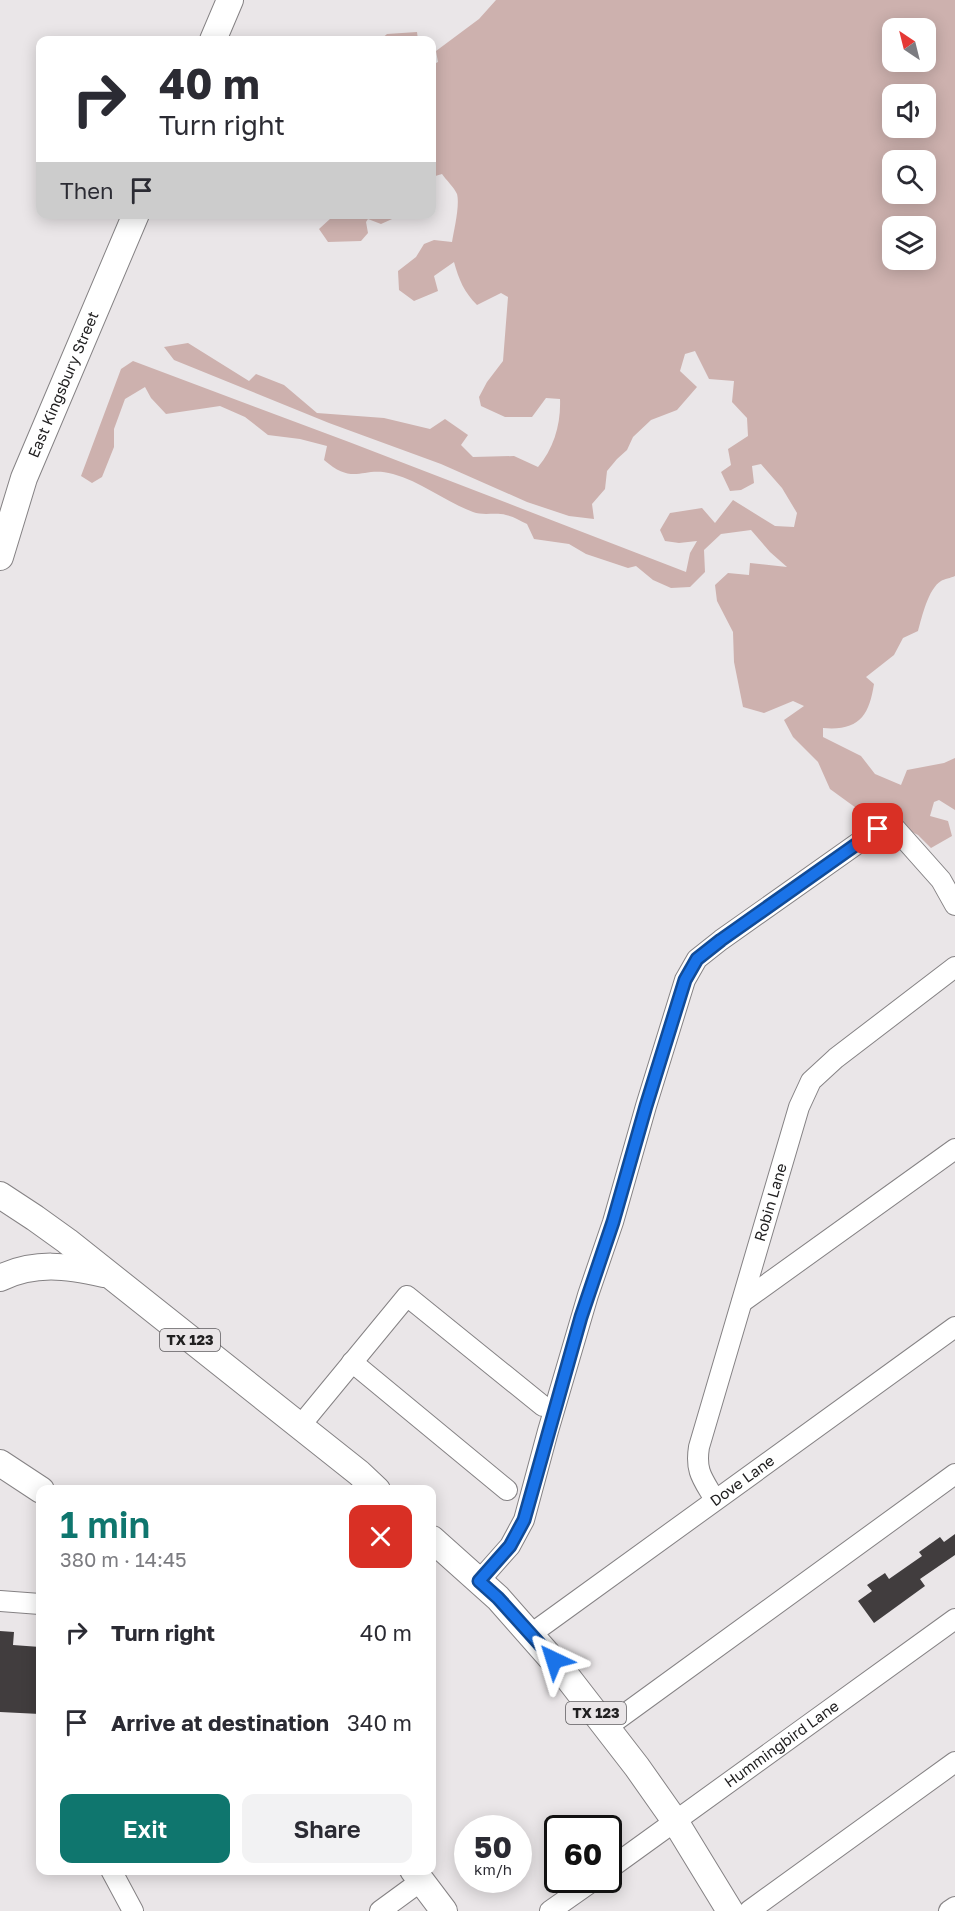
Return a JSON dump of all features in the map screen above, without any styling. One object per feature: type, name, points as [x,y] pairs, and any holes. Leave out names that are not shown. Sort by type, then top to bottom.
[{"type":"main road","points":[[215,36],[230,0]]},
{"type":"main road","name":"East Kingsbury Street","points":[[0,557],[24,478],[134,219]]},
{"type":"main road","points":[[0,1180],[35,1218]]},
{"type":"main road","name":"TX 123","points":[[0,1196],[35,1218],[300,1426],[371,1485]]},
{"type":"main road","points":[[0,1278],[28,1268],[63,1266],[107,1275]]},
{"type":"main road","points":[[0,1461],[34,1485]]},
{"type":"main road","name":"TX 123","points":[[436,1543],[498,1598],[531,1634],[607,1727],[675,1821],[730,1911]]},
{"type":"main road","points":[[417,1876],[444,1911]]},
{"type":"street","points":[[479,1581],[510,1546],[524,1520],[581,1317],[613,1222],[646,1106],[685,980],[697,959],[878,829],[893,826],[941,880],[955,905]]},
{"type":"street","name":"Robin Lane","points":[[716,1500],[702,1478],[697,1462],[699,1447],[799,1107],[811,1081],[836,1058],[955,967]]},
{"type":"street","points":[[742,1302],[955,1149]]},
{"type":"street","points":[[300,1426],[407,1296],[543,1406]]},
{"type":"street","name":"Dove Lane","points":[[531,1634],[955,1327]]},
{"type":"street","points":[[352,1362],[507,1490]]},
{"type":"street","points":[[607,1727],[955,1474]]},
{"type":"street","points":[[0,1601],[36,1604]]},
{"type":"street","name":"Hummingbird Lane","points":[[622,1860],[955,1619]]},
{"type":"street","points":[[749,1911],[955,1762]]},
{"type":"street","points":[[114,1875],[134,1911]]},
{"type":"street","points":[[380,1911],[417,1876]]},
{"type":"street","points":[[550,1911],[576,1893]]},
{"type":"street","points":[[949,1911],[955,1907]]},
{"type":"shaded area","points":[[496,0],[955,0],[955,576],[941,581],[932,590],[918,631],[903,638],[894,655],[866,677],[874,684],[869,705],[860,719],[845,727],[823,728],[823,737],[861,756],[875,774],[901,785],[907,770],[944,763],[955,758],[955,810],[939,800],[934,802],[930,816],[948,821],[952,836],[931,848],[918,835],[884,818],[863,813],[830,789],[818,762],[793,737],[784,720],[804,706],[793,701],[764,713],[743,707],[734,662],[733,632],[717,601],[715,585],[728,573],[749,575],[750,563],[787,567],[751,530],[721,534],[704,550],[705,572],[690,587],[671,588],[653,580],[636,566],[628,568],[586,554],[569,544],[534,539],[527,524],[514,517],[473,512],[393,474],[344,472],[324,460],[327,446],[300,439],[268,435],[245,417],[220,406],[166,414],[151,398],[145,387],[125,399],[114,429],[114,447],[102,477],[92,483],[81,476],[121,369],[133,361],[686,572],[690,553],[697,541],[679,543],[665,541],[660,530],[670,513],[702,508],[715,523],[733,500],[775,526],[794,527],[797,513],[782,488],[761,464],[752,466],[754,483],[741,490],[730,491],[721,472],[731,465],[728,449],[748,436],[747,418],[732,402],[734,381],[709,379],[695,351],[685,354],[680,371],[697,387],[677,410],[651,420],[633,437],[627,450],[607,471],[605,489],[592,504],[594,519],[569,516],[527,502],[441,464],[329,423],[174,360],[164,347],[188,343],[249,381],[256,374],[284,385],[317,413],[384,418],[430,429],[445,419],[468,435],[461,445],[473,457],[514,456],[538,467],[544,460],[555,435],[560,399],[546,398],[532,417],[505,417],[481,406],[479,397],[503,361],[508,297],[501,293],[477,305],[462,285],[454,262],[434,276],[438,291],[414,301],[399,290],[398,271],[416,257],[424,244],[434,240],[452,242],[457,194],[442,174],[436,176],[436,63],[438,62],[436,51],[479,19]]},
{"type":"shaded area","points":[[417,32],[418,36],[385,36]]},
{"type":"shaded area","points":[[330,219],[368,219],[366,222],[368,233],[361,241],[328,242],[319,229]]},
{"type":"shaded area","points":[[368,219],[392,219],[381,224]]},
{"type":"building","points":[[955,1534],[955,1555],[920,1579],[925,1586],[874,1623],[858,1601],[872,1591],[867,1585],[885,1573],[889,1579],[922,1556],[919,1552],[940,1537],[944,1542]]},
{"type":"building","points":[[0,1631],[14,1632],[13,1645],[36,1647],[36,1714],[0,1712]]},
{"type":"route","points":[[554,1660],[498,1598],[479,1581],[510,1546],[524,1520],[581,1317],[613,1222],[685,980],[697,959],[721,940],[878,829]]}]
